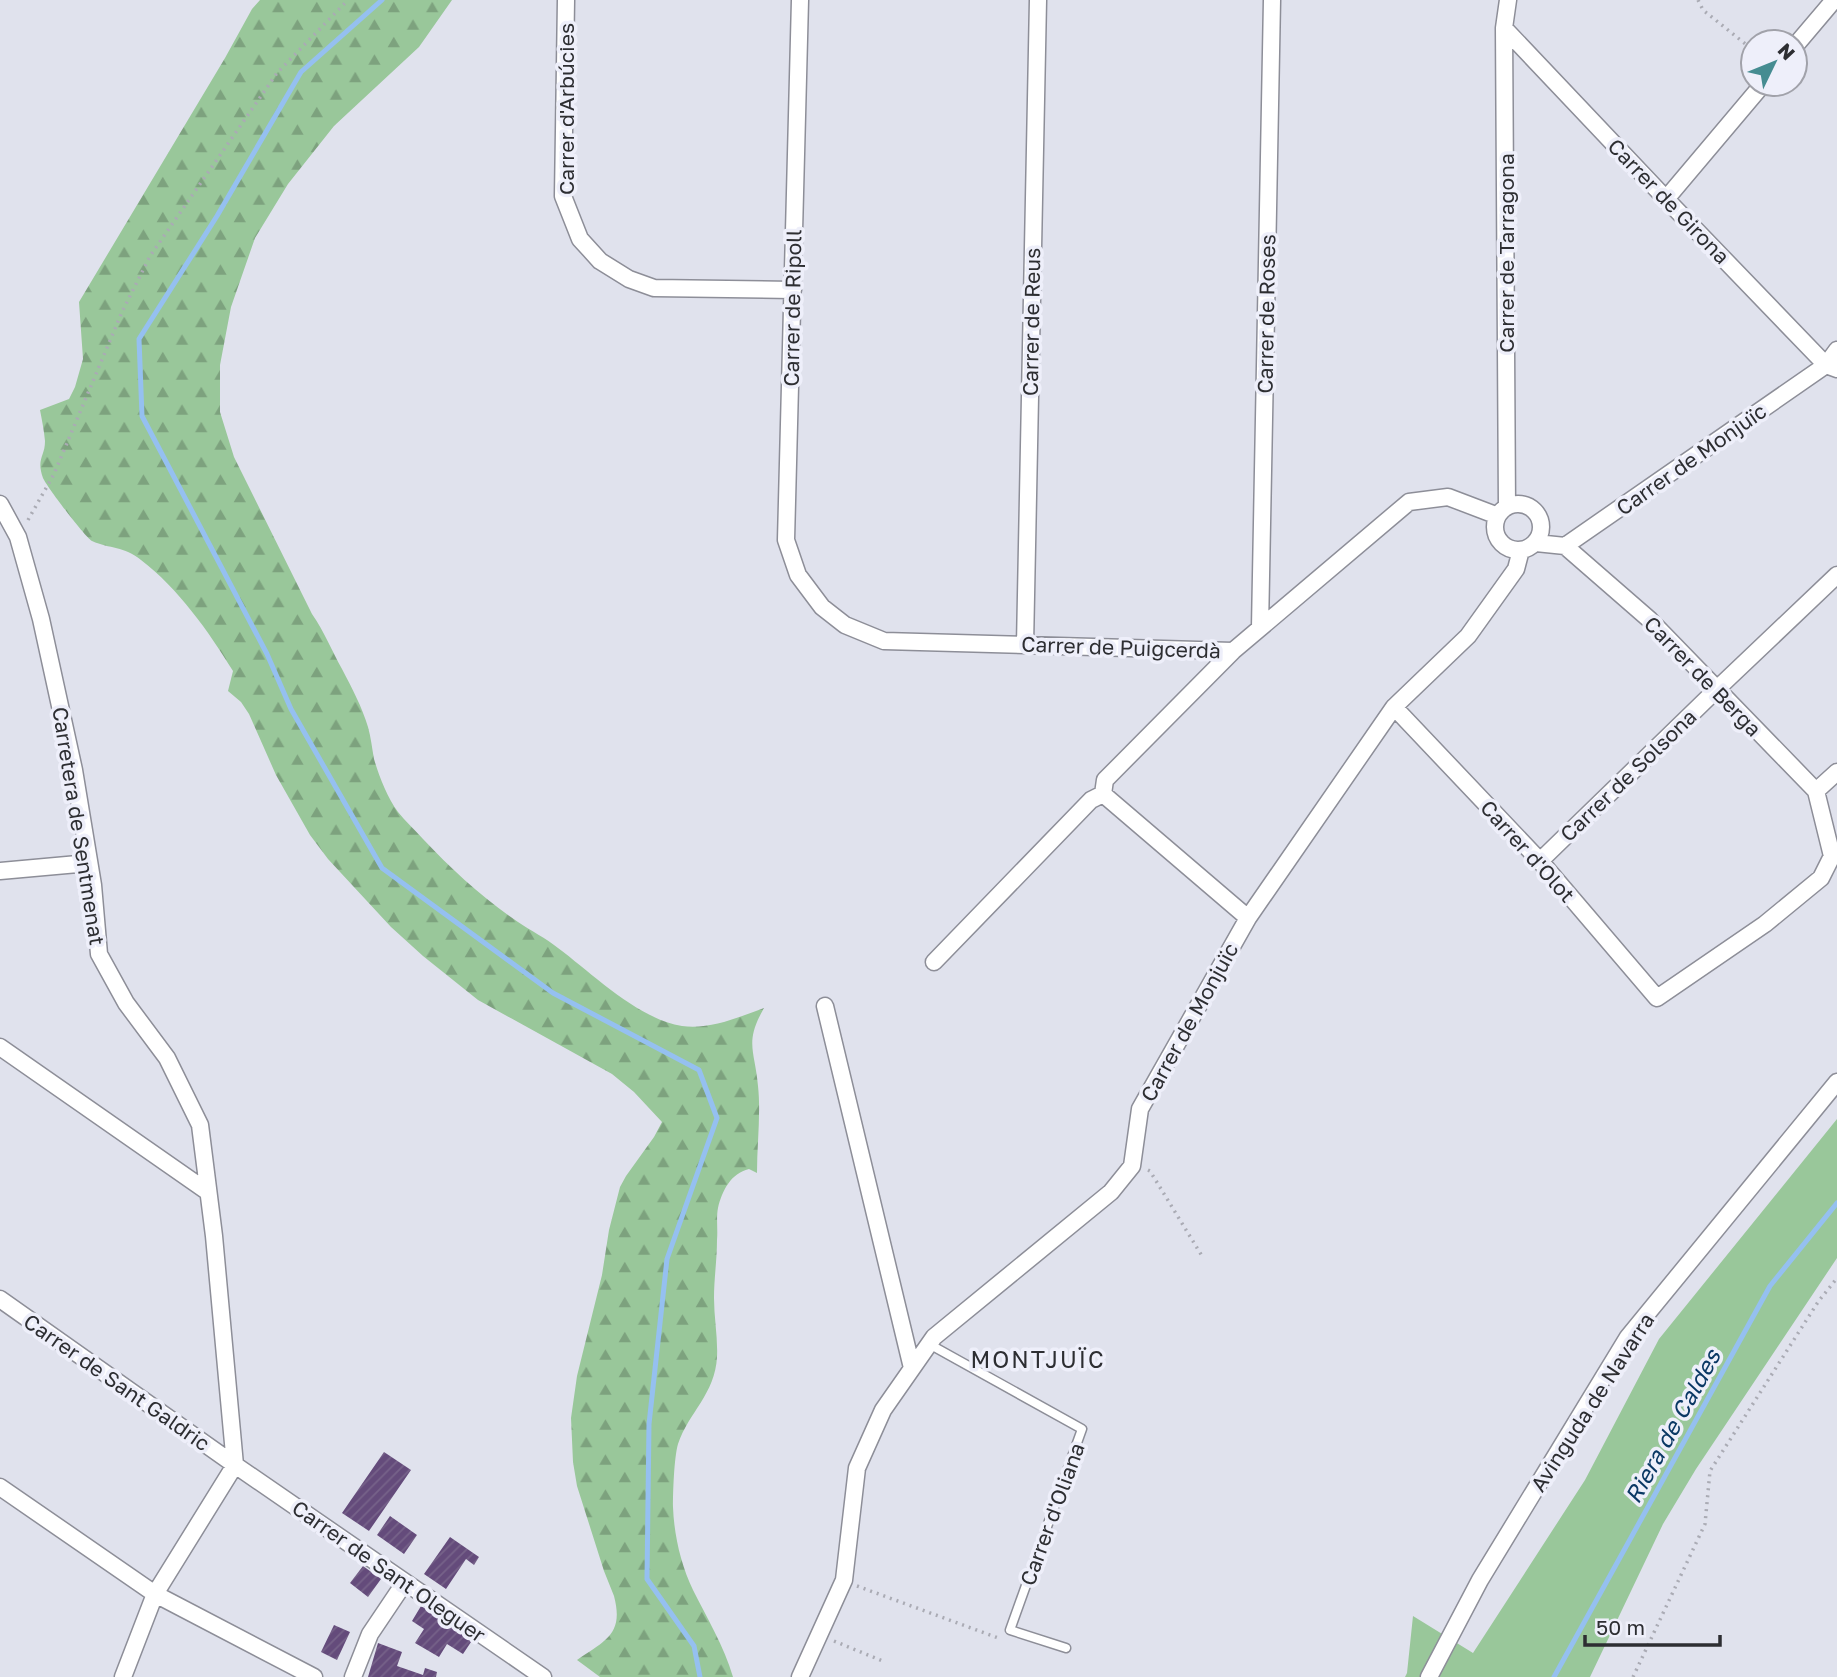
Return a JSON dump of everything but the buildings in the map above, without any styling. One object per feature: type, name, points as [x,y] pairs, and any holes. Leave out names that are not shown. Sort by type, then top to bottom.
[{"type":"street","name":"Carrer d'Arbúcies","points":[[566,0],[563,196],[580,239],[600,261],[629,279],[654,288],[793,290]]},
{"type":"street","name":"Carrer de Ripoll","points":[[800,0],[786,540],[798,575],[822,607]]},
{"type":"street","name":"Carrer de Reus","points":[[1025,645],[1038,0]]},
{"type":"street","name":"Carrer de Roses","points":[[1259,628],[1272,0]]},
{"type":"street","name":"Carrer de Tarragona","points":[[1502,511],[1504,28],[1508,0]]},
{"type":"street","points":[[1809,29],[1834,0]]},
{"type":"street","name":"Carrer de Girona","points":[[1504,28],[1666,200],[1832,367]]},
{"type":"street","points":[[1666,200],[1751,98]]},
{"type":"street","name":"Carrer de Monjuïc","points":[[1565,546],[1832,367],[1837,350]]},
{"type":"street","name":"Carrer de Puigcerdà","points":[[822,607],[845,625],[884,641],[1233,651],[1409,502],[1448,497],[1502,511]]},
{"type":"street","name":"Carretera de Sentmenat","points":[[0,503],[18,537],[41,619],[74,771],[89,863],[99,954],[126,1003],[167,1058],[200,1125],[214,1236],[235,1465]]},
{"type":"street","points":[[1528,546],[1540,536],[1542,524],[1534,510],[1519,504],[1502,511],[1495,524],[1500,541],[1506,547],[1565,546]]},
{"type":"street","name":"Carrer de Monjuïc","points":[[1132,1166],[1140,1109],[1248,918],[1394,707],[1468,636],[1516,569],[1528,546]]},
{"type":"street","name":"Carrer de Berga","points":[[1565,546],[1650,620],[1816,791]]},
{"type":"street","name":"Carrer de Solsona","points":[[1540,861],[1837,575]]},
{"type":"street","points":[[1103,794],[1105,780],[1233,651]]},
{"type":"street","name":"Carrer d'Olot","points":[[1394,707],[1540,861],[1657,998],[1765,924],[1821,878],[1832,856],[1816,791]]},
{"type":"street","points":[[1816,791],[1837,772]]},
{"type":"street","points":[[1103,794],[1248,918]]},
{"type":"street","points":[[934,962],[1090,800],[1103,794]]},
{"type":"street","points":[[0,871],[89,863]]},
{"type":"street","points":[[825,1006],[912,1368]]},
{"type":"street","points":[[0,1046],[208,1192]]},
{"type":"street","name":"Avinguda de Navarra","points":[[1429,1677],[1480,1580],[1628,1337],[1837,1082]]},
{"type":"street","points":[[800,1677],[844,1580],[858,1468],[883,1409],[934,1337],[1111,1192],[1132,1166]]},
{"type":"street","name":"Carrer de Sant Galdric","points":[[0,1299],[235,1465]]},
{"type":"street","points":[[123,1677],[155,1594],[235,1465]]},
{"type":"street","name":"Carrer de Sant Oleguer","points":[[235,1465],[543,1677]]},
{"type":"street","points":[[0,1487],[155,1594],[314,1677]]},
{"type":"street","points":[[353,1677],[370,1634],[405,1582]]},
{"type":"lane","name":"Carrer d'Oliana","points":[[929,1344],[1082,1429],[1010,1630]]},
{"type":"lane","points":[[1010,1630],[1066,1648]]},
{"type":"path","points":[[18,537],[54,474],[122,312],[150,256],[277,73],[348,0]]},
{"type":"path","points":[[1698,0],[1703,10],[1739,39]]},
{"type":"path","points":[[1132,1166],[1150,1171],[1202,1256]]},
{"type":"path","points":[[1633,1677],[1705,1524],[1710,1471],[1818,1302],[1837,1278]]},
{"type":"path","points":[[844,1580],[1001,1639],[1010,1630]]},
{"type":"path","points":[[819,1635],[884,1662]]},
{"type":"green space","points":[[260,0],[452,0],[419,47],[334,126],[288,184],[255,238],[231,307],[220,365],[220,412],[234,457],[363,712],[374,759],[387,793],[404,819],[445,862],[480,893],[649,1015],[665,1022],[693,1027],[724,1022],[764,1008],[754,1030],[752,1047],[759,1097],[757,1173],[749,1169],[737,1174],[725,1189],[718,1208],[714,1298],[717,1350],[715,1370],[707,1392],[678,1444],[674,1484],[674,1518],[682,1560],[733,1677],[600,1677],[577,1660],[610,1635],[617,1619],[614,1596],[577,1486],[573,1462],[571,1418],[577,1376],[620,1187],[662,1122],[634,1092],[612,1074],[478,1000],[391,927],[328,859],[310,835],[276,775],[249,714],[241,702],[228,691],[233,671],[192,611],[155,571],[135,555],[88,538],[51,491],[41,471],[45,441],[40,410],[69,399],[83,359],[79,302],[252,9]]},
{"type":"green space","points":[[1837,1119],[1837,1258],[1696,1469],[1663,1524],[1590,1677],[1405,1677],[1413,1616],[1473,1653],[1585,1480],[1659,1339]]},
{"type":"waterway","points":[[382,0],[301,72],[217,216],[139,339],[142,416],[267,654],[291,709],[382,868],[553,993],[699,1070],[717,1118],[667,1259],[649,1424],[647,1579],[694,1646],[700,1677]]},
{"type":"waterway","name":"Riera de Caldes","points":[[1554,1677],[1770,1286],[1837,1203]]},
{"type":"district","name":"MONTJUÏC","points":[[1038,1359]]}]
